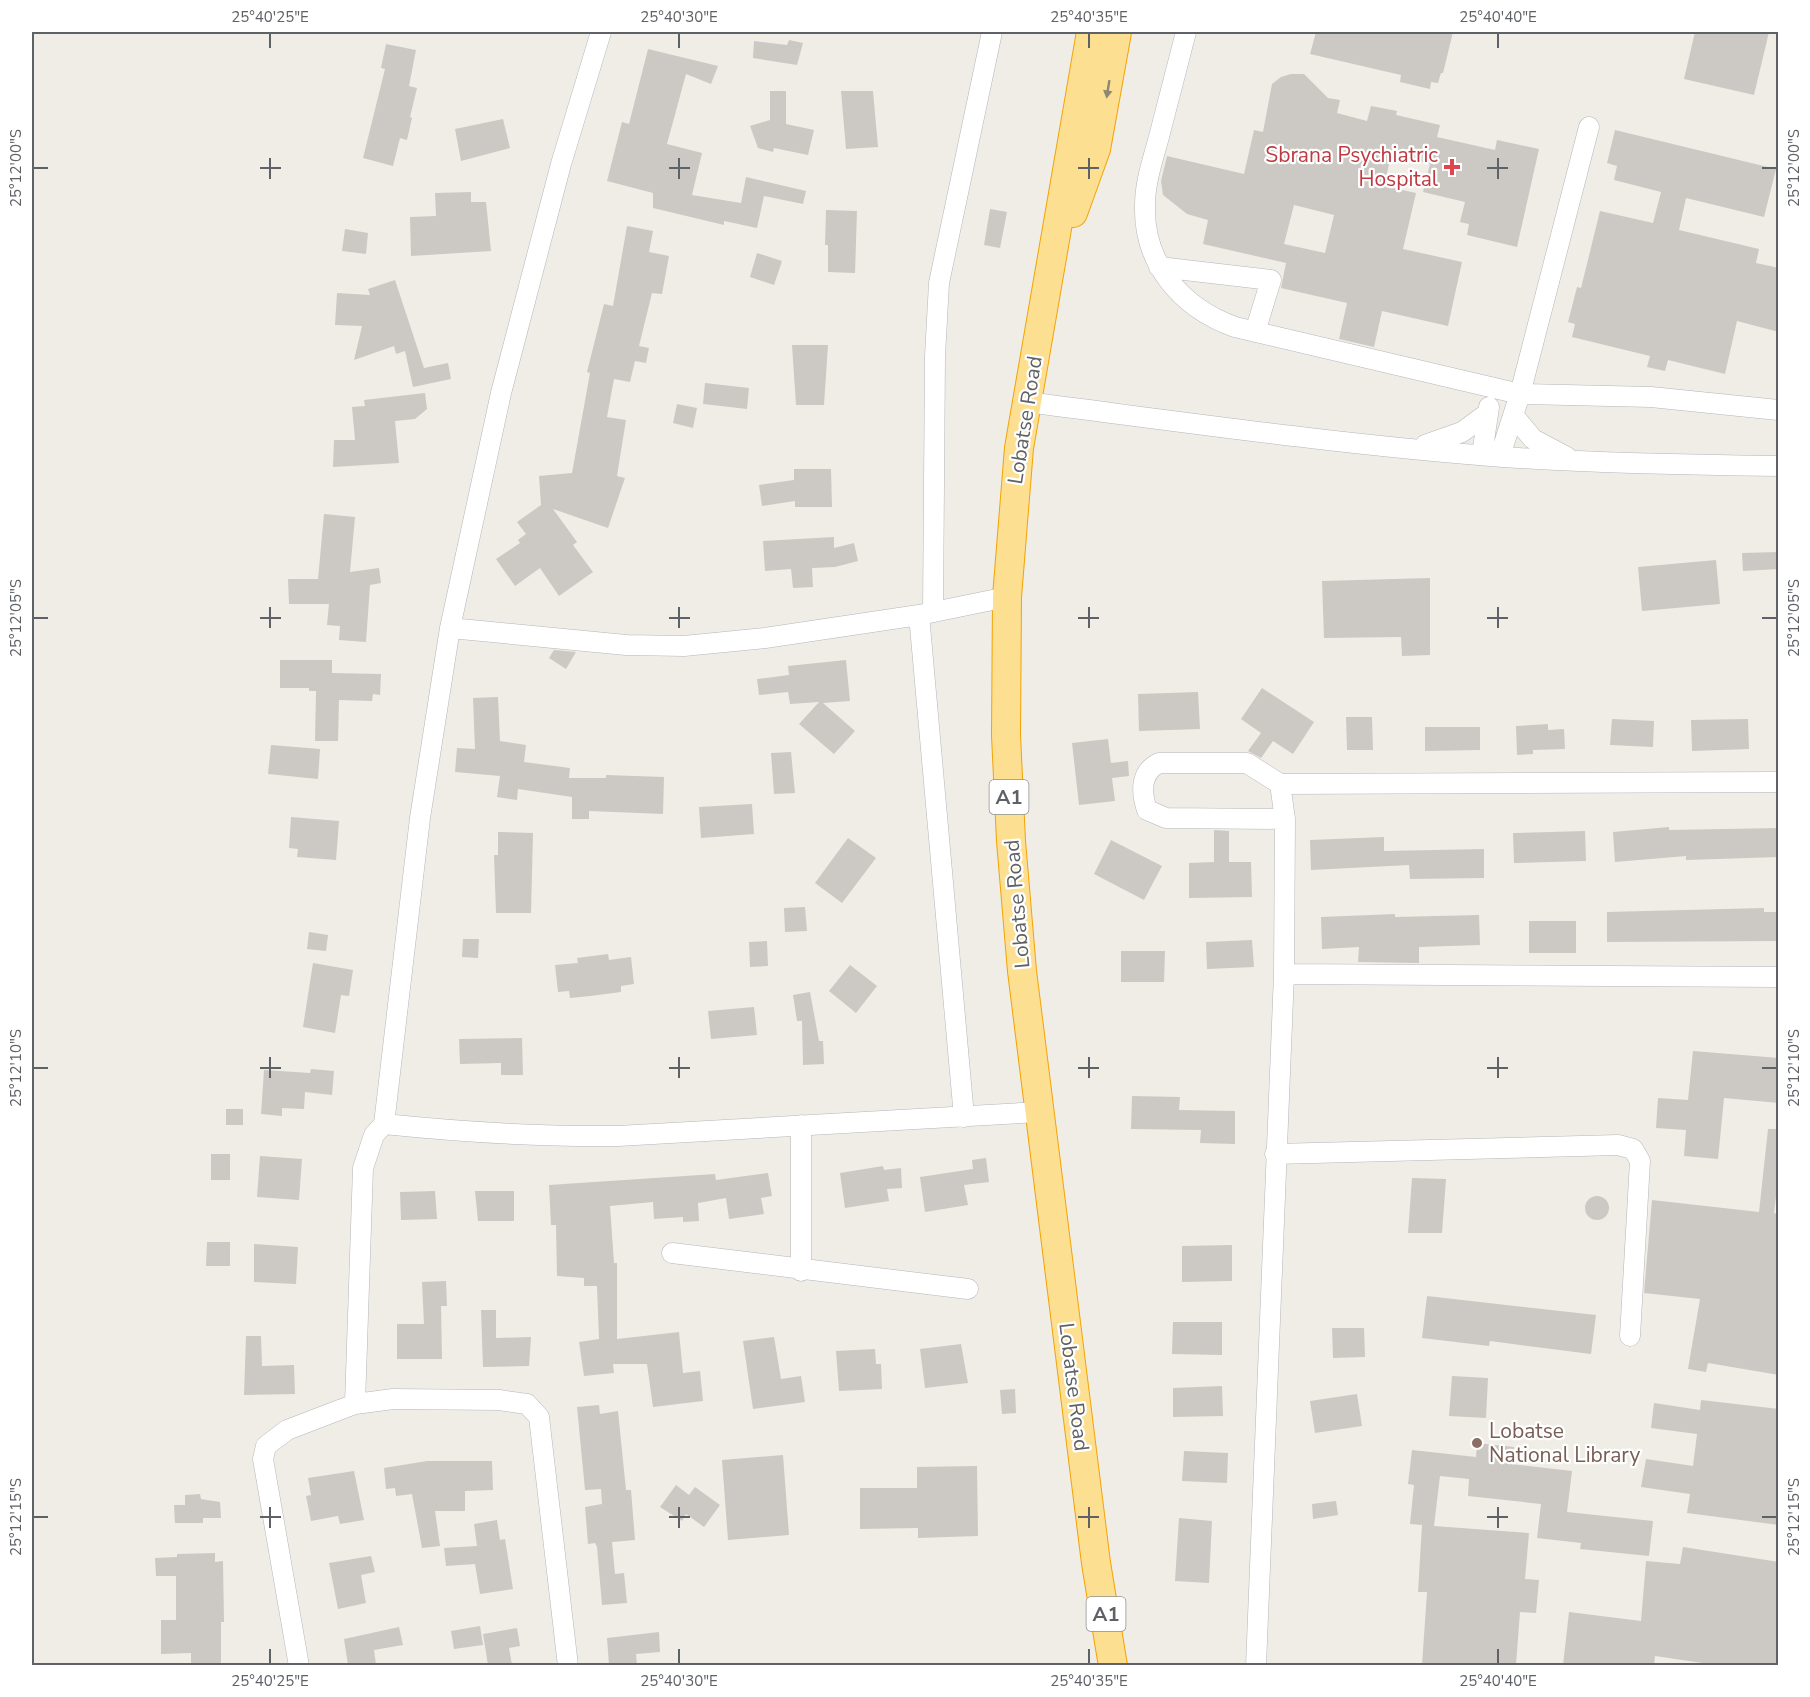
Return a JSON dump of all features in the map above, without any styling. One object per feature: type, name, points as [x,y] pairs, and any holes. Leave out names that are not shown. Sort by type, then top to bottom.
[{"type":"highway","name":"Lobatse Road","points":[[1091,32],[1026,402],[1013,499],[1007,597],[1006,735],[1011,841],[1022,971],[1096,1563],[1113,1665]]},
{"type":"highway","points":[[1046,291],[1096,149],[1117,32]]},
{"type":"highway","name":"Lobatse Road","points":[[1096,1563],[1097,1665]]},
{"type":"street","points":[[355,1404],[363,1168],[374,1135],[384,1124],[420,818],[450,628],[501,393],[561,164],[601,32]]},
{"type":"street","points":[[964,1117],[926,613],[934,356],[939,283],[992,32]]},
{"type":"street","points":[[1186,32],[1145,204],[1148,241],[1159,267],[1174,289],[1202,313],[1218,321],[1255,332],[1520,394],[1650,397],[1779,410]]},
{"type":"street","points":[[1491,455],[1513,415],[1520,394],[1589,127]]},
{"type":"street","points":[[1159,267],[1271,280],[1255,332]]},
{"type":"street","points":[[1488,386],[1491,455]]},
{"type":"street","points":[[1026,402],[1491,455],[1576,462],[1779,466]]},
{"type":"street","points":[[1414,448],[1456,435],[1488,413]]},
{"type":"street","points":[[1513,415],[1533,438],[1576,462]]},
{"type":"street","points":[[450,628],[626,645],[684,646],[765,638],[926,613],[1007,597]]},
{"type":"street","points":[[1285,819],[1166,818],[1147,810],[1143,797],[1144,779],[1150,767],[1166,762],[1247,763],[1280,784],[1779,782]]},
{"type":"street","points":[[1256,1665],[1284,974],[1285,819],[1280,784]]},
{"type":"street","points":[[1284,974],[1779,977]]},
{"type":"street","points":[[384,1124],[471,1133],[560,1137],[673,1134],[1039,1112]]},
{"type":"street","points":[[801,1125],[801,1271]]},
{"type":"street","points":[[1275,1154],[1618,1145],[1633,1149],[1640,1161],[1630,1336]]},
{"type":"street","points":[[672,1253],[801,1271],[968,1289]]},
{"type":"street","points":[[299,1665],[263,1459],[266,1446],[287,1431],[355,1404],[393,1399],[499,1400],[527,1404],[533,1409],[538,1417],[568,1665]]},
{"type":"building","points":[[1316,32],[1453,32],[1443,73],[1438,83],[1431,82],[1430,89],[1400,82],[1401,75],[1310,54]]},
{"type":"building","points":[[1695,32],[1769,32],[1754,95],[1684,79]]},
{"type":"building","points":[[789,40],[803,43],[797,65],[753,58],[754,41],[787,45]]},
{"type":"building","points":[[386,44],[416,50],[409,86],[417,88],[410,117],[412,118],[407,140],[400,138],[393,166],[363,158],[385,69],[381,68]]},
{"type":"building","points":[[648,49],[718,66],[711,84],[686,74],[667,144],[702,153],[692,195],[741,203],[746,177],[806,191],[803,204],[764,196],[757,228],[724,221],[724,225],[653,208],[653,193],[607,181],[622,122],[629,124]]},
{"type":"building","points":[[1304,74],[1328,98],[1340,100],[1337,113],[1367,121],[1371,106],[1397,111],[1396,115],[1440,125],[1437,137],[1495,150],[1497,140],[1539,149],[1517,247],[1467,235],[1469,224],[1460,222],[1465,202],[1423,192],[1430,164],[1391,155],[1384,186],[1416,193],[1403,249],[1462,262],[1448,326],[1382,311],[1374,347],[1339,339],[1347,303],[1281,288],[1286,263],[1203,244],[1208,220],[1187,214],[1163,195],[1161,181],[1167,156],[1244,174],[1254,130],[1263,132],[1272,84],[1281,77]],"holes":[[[1294,205],[1334,215],[1325,253],[1284,244]]]},
{"type":"building","points":[[770,91],[786,91],[786,124],[814,130],[808,155],[774,148],[773,152],[758,148],[750,126],[770,120]]},
{"type":"building","points":[[841,91],[873,91],[878,147],[846,149]]},
{"type":"building","points":[[503,119],[510,148],[461,161],[455,129]]},
{"type":"building","points":[[1615,130],[1776,169],[1764,217],[1686,198],[1679,230],[1759,249],[1756,263],[1779,268],[1779,332],[1737,321],[1725,374],[1668,360],[1665,371],[1647,367],[1650,356],[1572,337],[1575,324],[1568,322],[1577,287],[1581,288],[1600,211],[1653,223],[1661,192],[1614,180],[1617,166],[1607,163]]},
{"type":"building","points":[[471,192],[471,202],[486,202],[491,251],[411,256],[410,217],[436,216],[435,193]]},
{"type":"building","points":[[990,209],[1007,212],[1000,248],[984,245]]},
{"type":"building","points":[[826,210],[857,211],[855,273],[828,272],[828,245],[825,245]]},
{"type":"building","points":[[627,226],[653,231],[649,252],[669,256],[662,294],[652,293],[639,346],[649,348],[646,363],[635,361],[630,382],[614,379],[607,417],[626,420],[617,476],[625,478],[608,528],[553,509],[577,542],[573,545],[593,572],[559,596],[540,568],[515,586],[496,559],[520,543],[518,540],[526,534],[517,522],[541,505],[539,476],[572,473],[590,373],[587,372],[604,304],[613,306]]},
{"type":"building","points":[[345,229],[368,233],[366,254],[342,251]]},
{"type":"building","points":[[757,253],[782,261],[774,285],[750,277]]},
{"type":"building","points":[[395,280],[424,368],[448,363],[451,379],[413,387],[405,351],[396,354],[394,346],[354,360],[362,326],[335,325],[337,293],[370,295],[368,289]]},
{"type":"building","points":[[792,345],[828,345],[824,405],[796,405]]},
{"type":"building","points":[[705,383],[749,388],[747,409],[703,404]]},
{"type":"building","points":[[425,393],[427,409],[415,419],[395,421],[399,463],[333,467],[334,440],[355,440],[352,407],[365,406],[364,400]]},
{"type":"building","points":[[677,404],[697,408],[693,428],[673,423]]},
{"type":"building","points":[[794,469],[831,469],[832,507],[795,507],[795,501],[762,506],[759,485],[794,480]]},
{"type":"building","points":[[324,514],[355,517],[350,572],[379,568],[381,583],[370,585],[366,642],[339,640],[340,626],[327,625],[329,604],[289,604],[288,579],[318,579]]},
{"type":"building","points":[[834,537],[834,548],[854,543],[858,561],[835,567],[812,568],[813,587],[793,588],[791,569],[765,571],[763,541]]},
{"type":"building","points":[[1779,552],[1779,569],[1743,571],[1742,553]]},
{"type":"building","points":[[1716,560],[1720,604],[1642,611],[1638,567]]},
{"type":"building","points":[[1430,578],[1430,655],[1402,656],[1401,637],[1324,638],[1322,581]]},
{"type":"building","points":[[554,650],[576,652],[566,669],[549,658]]},
{"type":"building","points":[[280,660],[332,660],[332,673],[381,674],[380,695],[373,694],[372,701],[339,700],[338,741],[315,741],[316,691],[309,691],[309,688],[280,688]]},
{"type":"building","points":[[846,660],[850,701],[823,703],[855,731],[834,754],[799,724],[819,702],[790,704],[788,692],[759,695],[757,679],[789,675],[788,666]]},
{"type":"building","points":[[1262,688],[1314,722],[1293,754],[1273,741],[1261,758],[1248,751],[1261,733],[1241,719]]},
{"type":"building","points":[[1198,692],[1200,729],[1139,731],[1138,694]]},
{"type":"building","points":[[498,697],[500,741],[526,745],[524,762],[570,768],[569,778],[606,778],[606,775],[664,777],[663,814],[589,811],[589,819],[572,819],[572,797],[518,789],[517,800],[497,797],[500,776],[455,772],[457,748],[475,749],[473,698]]},
{"type":"building","points":[[1346,717],[1372,717],[1373,750],[1347,750]]},
{"type":"building","points":[[1612,719],[1654,721],[1653,747],[1610,745]]},
{"type":"building","points":[[1748,719],[1749,749],[1692,751],[1691,720]]},
{"type":"building","points":[[1548,724],[1548,730],[1564,729],[1565,749],[1533,750],[1533,754],[1517,755],[1516,726]]},
{"type":"building","points":[[1425,727],[1480,727],[1480,750],[1425,751]]},
{"type":"building","points":[[1108,739],[1111,763],[1128,761],[1129,776],[1112,778],[1115,801],[1079,805],[1072,743]]},
{"type":"building","points":[[271,745],[320,749],[318,779],[268,774]]},
{"type":"building","points":[[791,752],[795,793],[774,794],[771,753]]},
{"type":"building","points":[[752,804],[754,834],[701,838],[699,807]]},
{"type":"building","points":[[291,817],[339,821],[336,860],[297,857],[298,849],[289,848]]},
{"type":"building","points":[[1669,827],[1669,830],[1779,828],[1779,857],[1686,860],[1686,856],[1615,862],[1613,832]]},
{"type":"building","points":[[1214,830],[1229,831],[1229,862],[1251,862],[1252,897],[1189,898],[1189,863],[1214,862]]},
{"type":"building","points":[[1585,831],[1586,861],[1514,863],[1513,833]]},
{"type":"building","points":[[498,832],[533,833],[531,913],[496,913],[494,855],[498,855]]},
{"type":"building","points":[[1384,837],[1384,851],[1484,849],[1484,878],[1410,879],[1409,865],[1311,870],[1310,840]]},
{"type":"building","points":[[848,838],[876,858],[842,903],[815,883]]},
{"type":"building","points":[[1111,840],[1162,866],[1144,900],[1094,874]]},
{"type":"building","points":[[805,907],[807,931],[785,932],[784,908]]},
{"type":"building","points":[[1764,908],[1764,912],[1779,912],[1779,941],[1607,942],[1607,912]]},
{"type":"building","points":[[1395,914],[1395,917],[1479,915],[1480,945],[1419,947],[1419,963],[1358,962],[1359,947],[1322,949],[1321,917]]},
{"type":"building","points":[[1529,921],[1576,921],[1576,953],[1529,953]]},
{"type":"building","points":[[309,932],[328,935],[326,951],[307,949]]},
{"type":"building","points":[[463,939],[479,939],[478,958],[462,957]]},
{"type":"building","points":[[1252,940],[1254,967],[1207,969],[1206,942]]},
{"type":"building","points":[[767,941],[768,966],[750,967],[749,942]]},
{"type":"building","points":[[1121,951],[1165,951],[1164,982],[1121,982]]},
{"type":"building","points":[[608,954],[609,960],[631,957],[634,984],[621,986],[621,992],[590,996],[570,998],[569,991],[558,992],[555,965],[578,963],[577,958]]},
{"type":"building","points":[[313,963],[353,970],[349,996],[341,995],[335,1033],[303,1027]]},
{"type":"building","points":[[850,965],[877,986],[856,1013],[829,991]]},
{"type":"building","points":[[810,992],[819,1041],[823,1041],[824,1064],[803,1065],[802,1021],[797,1021],[793,995]]},
{"type":"building","points":[[754,1007],[757,1035],[711,1039],[708,1011]]},
{"type":"building","points":[[522,1038],[523,1075],[501,1075],[501,1063],[460,1064],[459,1039]]},
{"type":"building","points":[[1693,1051],[1779,1058],[1779,1103],[1724,1098],[1718,1159],[1684,1156],[1686,1130],[1656,1128],[1658,1098],[1688,1100]]},
{"type":"building","points":[[311,1069],[334,1071],[332,1095],[305,1092],[304,1109],[282,1108],[282,1116],[261,1114],[264,1070],[310,1073]]},
{"type":"building","points":[[1132,1096],[1180,1097],[1179,1110],[1235,1111],[1235,1144],[1200,1143],[1201,1130],[1131,1129]]},
{"type":"building","points":[[226,1109],[243,1109],[243,1125],[226,1125]]},
{"type":"building","points":[[1768,1129],[1779,1129],[1779,1173],[1774,1213],[1779,1214],[1779,1375],[1708,1363],[1706,1372],[1688,1369],[1700,1299],[1644,1293],[1652,1200],[1759,1212]]},
{"type":"building","points":[[211,1154],[230,1154],[230,1180],[211,1180]]},
{"type":"building","points":[[260,1156],[302,1159],[299,1200],[257,1197]]},
{"type":"building","points":[[986,1158],[989,1182],[964,1185],[968,1205],[925,1212],[920,1177],[973,1169],[972,1160]]},
{"type":"building","points":[[883,1166],[884,1170],[901,1168],[902,1188],[887,1189],[889,1201],[845,1208],[840,1173]]},
{"type":"building","points":[[768,1173],[772,1196],[761,1198],[764,1214],[729,1219],[726,1198],[698,1203],[699,1221],[683,1222],[683,1217],[654,1219],[653,1202],[610,1206],[614,1263],[617,1263],[617,1339],[679,1332],[683,1373],[700,1371],[703,1401],[653,1407],[647,1364],[613,1364],[614,1373],[584,1376],[579,1342],[599,1339],[597,1286],[584,1286],[584,1278],[557,1276],[556,1225],[551,1225],[549,1185],[715,1174],[716,1180]]},
{"type":"building","points":[[1412,1178],[1446,1179],[1442,1233],[1408,1233]]},
{"type":"building","points":[[435,1191],[437,1219],[401,1220],[400,1192]]},
{"type":"building","points":[[475,1191],[514,1191],[514,1221],[478,1221]]},
{"type":"building","points":[[1597,1196],[1605,1200],[1609,1208],[1605,1216],[1597,1220],[1589,1216],[1585,1208],[1589,1200]]},
{"type":"building","points":[[207,1242],[230,1242],[230,1266],[206,1266]]},
{"type":"building","points":[[254,1244],[298,1247],[296,1284],[254,1282]]},
{"type":"building","points":[[1232,1245],[1232,1281],[1182,1282],[1182,1246]]},
{"type":"building","points":[[446,1281],[447,1306],[441,1306],[442,1359],[397,1359],[397,1324],[424,1324],[422,1282]]},
{"type":"building","points":[[1427,1296],[1596,1315],[1591,1354],[1490,1341],[1489,1346],[1422,1338]]},
{"type":"building","points":[[481,1310],[496,1310],[496,1338],[531,1337],[529,1366],[483,1367]]},
{"type":"building","points":[[1173,1322],[1222,1322],[1222,1355],[1172,1354]]},
{"type":"building","points":[[1332,1328],[1364,1328],[1365,1357],[1333,1358]]},
{"type":"building","points":[[246,1336],[261,1336],[262,1366],[294,1365],[295,1394],[244,1395]]},
{"type":"building","points":[[774,1337],[781,1379],[801,1376],[805,1402],[753,1409],[743,1341]]},
{"type":"building","points":[[961,1344],[968,1383],[925,1388],[920,1349]]},
{"type":"building","points":[[875,1349],[876,1364],[881,1364],[882,1389],[839,1391],[836,1351]]},
{"type":"building","points":[[1452,1376],[1488,1378],[1486,1418],[1449,1416]]},
{"type":"building","points":[[1222,1386],[1223,1416],[1173,1417],[1173,1388]]},
{"type":"building","points":[[1015,1389],[1016,1413],[1002,1414],[1000,1390]]},
{"type":"building","points":[[1357,1394],[1362,1426],[1315,1433],[1310,1401]]},
{"type":"building","points":[[1701,1400],[1779,1409],[1779,1525],[1687,1513],[1690,1494],[1641,1487],[1646,1459],[1693,1466],[1697,1434],[1651,1428],[1654,1403],[1700,1410]]},
{"type":"building","points":[[599,1405],[600,1414],[618,1411],[626,1490],[631,1490],[635,1540],[612,1542],[615,1574],[624,1573],[627,1603],[602,1605],[597,1547],[595,1543],[588,1544],[585,1507],[602,1504],[601,1489],[585,1490],[577,1407]]},
{"type":"building","points":[[1477,1443],[1514,1447],[1511,1464],[1572,1471],[1567,1512],[1653,1521],[1649,1556],[1580,1549],[1581,1543],[1537,1538],[1541,1504],[1468,1496],[1469,1479],[1440,1476],[1434,1526],[1529,1533],[1525,1579],[1539,1580],[1536,1613],[1520,1612],[1516,1665],[1422,1665],[1427,1592],[1418,1592],[1422,1525],[1410,1524],[1414,1485],[1408,1484],[1412,1450],[1476,1457]]},
{"type":"building","points":[[1184,1451],[1228,1453],[1227,1483],[1182,1481]]},
{"type":"building","points":[[783,1455],[789,1535],[728,1540],[722,1460]]},
{"type":"building","points":[[427,1461],[492,1461],[493,1490],[465,1491],[465,1511],[435,1511],[440,1546],[422,1548],[412,1494],[396,1496],[395,1488],[386,1489],[384,1468]]},
{"type":"building","points":[[977,1466],[978,1536],[918,1538],[918,1528],[860,1529],[860,1488],[917,1488],[917,1467]]},
{"type":"building","points":[[354,1471],[364,1520],[340,1524],[338,1516],[311,1521],[306,1496],[311,1495],[308,1478]]},
{"type":"building","points":[[676,1485],[689,1495],[695,1487],[720,1505],[704,1527],[686,1514],[682,1521],[660,1507]]},
{"type":"building","points":[[200,1494],[201,1499],[220,1502],[221,1518],[203,1518],[203,1523],[175,1523],[174,1505],[185,1505],[185,1495]]},
{"type":"building","points":[[1336,1501],[1338,1515],[1313,1519],[1312,1504]]},
{"type":"building","points":[[1179,1518],[1212,1521],[1209,1583],[1175,1581]]},
{"type":"building","points":[[497,1520],[500,1540],[505,1539],[513,1589],[480,1594],[475,1564],[446,1566],[444,1548],[477,1546],[474,1524]]},
{"type":"building","points":[[1683,1547],[1779,1562],[1779,1665],[1716,1665],[1655,1656],[1654,1665],[1563,1665],[1569,1612],[1641,1621],[1646,1561],[1680,1564]]},
{"type":"building","points":[[215,1553],[215,1562],[223,1561],[224,1622],[221,1622],[221,1665],[191,1665],[191,1653],[161,1654],[161,1620],[176,1620],[176,1576],[156,1576],[155,1558],[177,1557],[177,1554]]},
{"type":"building","points":[[371,1556],[375,1572],[361,1575],[366,1603],[338,1609],[329,1563]]},
{"type":"building","points":[[480,1626],[483,1645],[454,1649],[451,1631]]},
{"type":"building","points":[[399,1627],[403,1645],[374,1650],[376,1665],[348,1665],[344,1639]]},
{"type":"building","points":[[517,1628],[520,1646],[509,1648],[512,1665],[488,1665],[483,1634]]},
{"type":"building","points":[[659,1632],[660,1652],[636,1654],[637,1665],[609,1665],[607,1638]]},
{"type":"place","name":"Sbrana Psychiatric Hospital","points":[[1452,167]]},
{"type":"place","name":"Lobatse National Library","points":[[1477,1443]]}]
